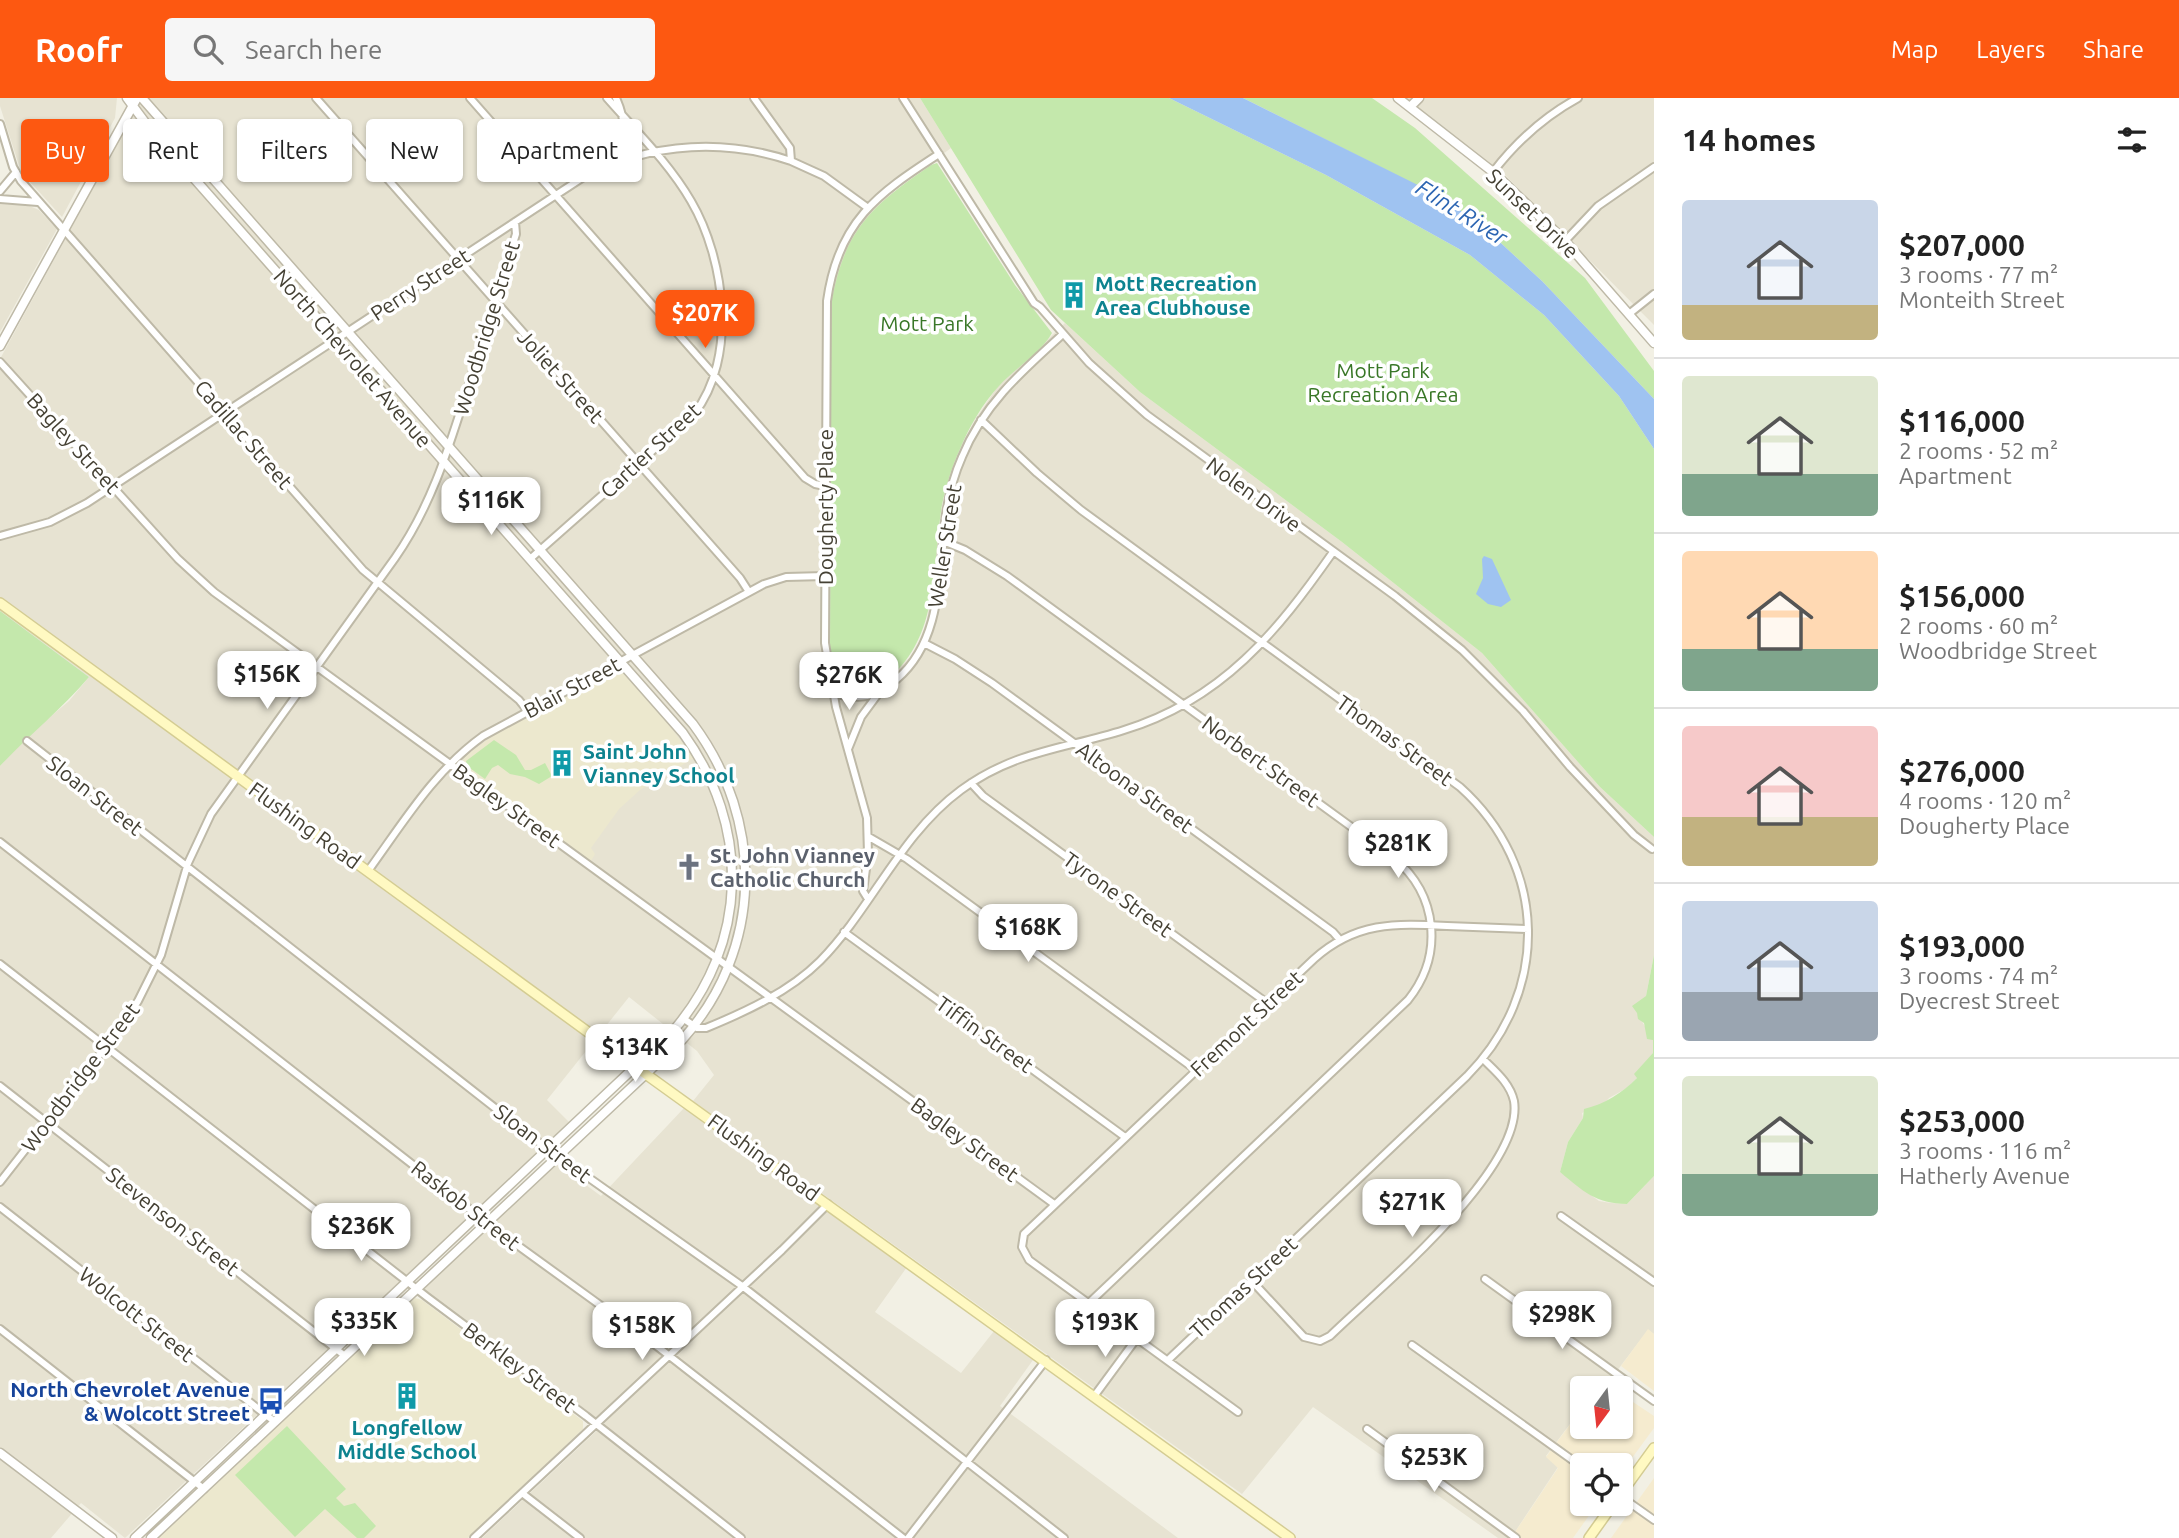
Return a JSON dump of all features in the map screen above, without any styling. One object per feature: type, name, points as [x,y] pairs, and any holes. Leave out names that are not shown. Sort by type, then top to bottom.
[{"type":"main road","name":"Flushing Road","points":[[0,603],[1290,1538]]},
{"type":"main road","points":[[1633,1477],[1654,1448]]},
{"type":"main road","points":[[1589,1538],[1605,1516]]},
{"type":"street","points":[[0,346],[130,102],[139,98]]},
{"type":"street","name":"North Chevrolet Avenue","points":[[139,98],[700,734],[730,789],[741,829],[746,877],[741,923],[728,967],[712,1000],[695,1026],[648,1074],[151,1538]]},
{"type":"street","name":"Joliet Street","points":[[316,98],[639,463],[749,592]]},
{"type":"street","points":[[470,98],[807,480],[825,486]]},
{"type":"street","name":"Cartier Street","points":[[530,559],[694,414],[705,397],[714,374],[722,324],[719,282],[704,227],[673,174],[607,98]]},
{"type":"street","points":[[616,98],[624,117]]},
{"type":"street","points":[[754,98],[790,148],[791,161]]},
{"type":"street","name":"Nolen Drive","points":[[904,98],[1034,303],[1041,307],[1105,379],[1147,415],[1418,614],[1472,659],[1523,711],[1570,767],[1634,835],[1652,849]]},
{"type":"street","name":"Sunset Drive","points":[[1398,98],[1493,172],[1564,241],[1654,343]]},
{"type":"street","points":[[1410,107],[1419,98]]},
{"type":"street","points":[[1493,172],[1522,138],[1550,113],[1578,98]]},
{"type":"street","name":"North Chevrolet Avenue","points":[[130,102],[237,228],[689,742],[717,794],[729,837],[732,877],[728,919],[718,959],[701,993],[684,1018],[637,1067],[135,1538]]},
{"type":"street","name":"Cadillac Street","points":[[0,124],[16,172],[40,202],[363,570],[519,699],[527,710]]},
{"type":"street","name":"Perry Street","points":[[642,155],[682,147],[715,146],[751,151],[791,161],[824,176],[868,208]]},
{"type":"street","name":"Dougherty Place","points":[[868,899],[863,891],[869,837],[864,806],[833,694],[825,643],[828,294],[841,250],[856,223],[886,189],[939,154]]},
{"type":"street","points":[[1564,241],[1598,206],[1654,166]]},
{"type":"street","points":[[0,191],[16,172]]},
{"type":"street","name":"Perry Street","points":[[0,536],[27,530],[61,517],[113,486],[575,182]]},
{"type":"street","points":[[0,199],[40,202]]},
{"type":"street","points":[[237,228],[248,219]]},
{"type":"street","name":"Woodbridge Street","points":[[0,1182],[138,1001],[157,965],[187,867],[206,823],[237,775],[415,527],[444,463],[516,234],[515,222]]},
{"type":"street","points":[[1629,314],[1654,294]]},
{"type":"street","name":"Weller Street","points":[[848,748],[861,717],[879,693],[908,669],[924,643],[934,611],[953,482],[964,452],[981,419],[1007,385],[1063,334]]},
{"type":"street","name":"Bagley Street","points":[[0,362],[195,576],[1054,1204]]},
{"type":"street","name":"Thomas Street","points":[[981,419],[1071,502],[1443,774],[1476,803],[1494,825],[1513,859],[1525,900],[1527,959],[1519,995],[1504,1027],[1483,1059],[1168,1360]]},
{"type":"street","name":"Norbert Street","points":[[943,541],[965,550],[1000,571],[1398,861],[1420,888],[1429,909],[1432,925],[1427,965],[1416,989],[1405,1003],[1089,1303]]},
{"type":"street","points":[[684,1018],[695,1026],[706,1028],[770,997],[812,969],[844,932],[933,815],[971,783],[1022,756],[1128,729],[1183,704],[1227,676],[1263,643],[1333,552]]},
{"type":"street","name":"Blair Street","points":[[368,871],[418,802],[450,764],[483,736],[749,592],[780,578],[825,576]]},
{"type":"street","name":"Altoona Street","points":[[924,643],[979,674],[1333,932],[1340,940]]},
{"type":"street","points":[[833,694],[861,697],[879,693]]},
{"type":"street","name":"Sloan Street","points":[[26,741],[559,1157],[742,1286],[1064,1538]]},
{"type":"street","name":"Tyrone Street","points":[[971,783],[983,796],[1267,1003]]},
{"type":"street","points":[[717,794],[730,789]]},
{"type":"street","points":[[869,837],[900,855],[1196,1070]]},
{"type":"street","name":"Raskob Street","points":[[0,842],[487,1223],[669,1355],[905,1538]]},
{"type":"street","name":"Fremont Street","points":[[1089,1303],[1029,1260],[1021,1245],[1025,1232],[1318,956],[1340,940],[1384,925],[1528,929]]},
{"type":"street","name":"Tiffin Street","points":[[844,932],[1125,1137]]},
{"type":"street","name":"Berkley Street","points":[[0,964],[741,1538]]},
{"type":"street","points":[[1251,1280],[1304,1337],[1316,1341],[1330,1336],[1455,1216],[1478,1187],[1502,1149],[1513,1128],[1513,1098],[1503,1080],[1483,1059]]},
{"type":"street","name":"Stevenson Street","points":[[0,1086],[345,1356]]},
{"type":"street","points":[[474,1538],[828,1204]]},
{"type":"street","name":"Wolcott Street","points":[[0,1207],[275,1422]]},
{"type":"street","points":[[1561,1216],[1654,1283]]},
{"type":"street","points":[[1485,1279],[1654,1401]]},
{"type":"street","points":[[1089,1303],[1238,1412]]},
{"type":"street","points":[[0,1329],[204,1489]]},
{"type":"street","points":[[1095,1395],[1137,1338]]},
{"type":"street","points":[[1315,1350],[1316,1341]]},
{"type":"street","points":[[1412,1345],[1570,1458]]},
{"type":"street","points":[[905,1538],[1046,1360]]},
{"type":"street","points":[[1367,1429],[1516,1538]]},
{"type":"street","points":[[0,1453],[112,1538]]},
{"type":"street","points":[[522,1493],[580,1538]]},
{"type":"street","points":[[1633,1505],[1654,1520]]},
{"type":"shaded area","points":[[0,98],[117,98],[115,118],[109,129],[109,119],[21,119],[21,172],[0,106]]},
{"type":"shaded area","points":[[142,98],[920,98],[951,148],[894,191],[830,350],[830,651],[834,672],[845,690],[856,692],[881,686],[910,657],[927,620],[943,504],[960,447],[998,386],[1065,323],[1140,392],[1342,542],[1482,653],[1600,787],[1654,837],[1654,955],[1646,996],[1637,1013],[1653,1040],[1653,1053],[1627,1088],[1605,1103],[1582,1113],[1583,1118],[1568,1142],[1560,1172],[1599,1201],[1627,1204],[1654,1176],[1654,1334],[1648,1330],[1613,1376],[1570,1376],[1570,1424],[1546,1456],[1558,1467],[1511,1538],[1498,1538],[1313,1407],[1242,1494],[693,1101],[714,1075],[697,1051],[629,997],[547,1100],[570,1123],[125,1538],[81,1503],[51,1538],[0,1538],[0,766],[25,738],[69,701],[89,677],[0,611],[0,359],[96,182],[109,182],[109,159],[123,133],[123,182],[223,182],[223,119],[131,119]]},
{"type":"shaded area","points":[[1406,98],[1654,98],[1654,325],[1505,175]]},
{"type":"shaded area","points":[[30,182],[81,182],[62,217]]},
{"type":"shaded area","points":[[0,204],[27,205],[39,210],[57,229],[0,332]]},
{"type":"shaded area","points":[[617,669],[622,671],[664,719],[694,758],[640,790],[619,809],[591,848],[595,854],[591,861],[461,764],[466,755],[500,731]]},
{"type":"shaded area","points":[[684,1108],[907,1267],[875,1312],[961,1373],[994,1331],[1033,1360],[1000,1406],[1178,1538],[482,1538],[604,1424],[421,1289],[556,1163],[601,1196]]},
{"type":"shaded area","points":[[415,1298],[422,1300],[583,1421],[583,1429],[468,1538],[158,1538]]},
{"type":"shaded area","points":[[1648,1329],[1654,1334],[1654,1391],[1621,1366]]},
{"type":"shaded area","points":[[1633,1402],[1654,1416],[1654,1428],[1633,1457],[1633,1453],[1570,1453],[1570,1516],[1589,1516],[1573,1538],[1511,1538],[1558,1468],[1546,1457],[1570,1424],[1570,1439],[1633,1439]]},
{"type":"shaded area","points":[[1654,1478],[1654,1538],[1611,1538],[1627,1516],[1633,1516],[1633,1507]]},
{"type":"green space","name":"Mott Park Recreation Area","points":[[920,98],[1169,98],[1326,175],[1470,255],[1544,315],[1619,396],[1654,449],[1654,837],[1600,787],[1482,653],[1342,542],[1140,392],[1051,310]]},
{"type":"green space","points":[[1243,98],[1372,98],[1415,128],[1585,278],[1654,371],[1654,399],[1542,281],[1491,234],[1446,200]]},
{"type":"green space","name":"Mott Park","points":[[937,163],[1015,285],[1052,333],[1042,347],[987,400],[957,456],[942,505],[931,598],[926,621],[917,642],[906,661],[885,682],[872,690],[856,692],[841,685],[833,669],[830,651],[831,305],[844,257],[863,223],[891,194]]},
{"type":"green space","points":[[0,611],[89,677],[0,766]]},
{"type":"green space","points":[[494,740],[516,755],[525,770],[545,763],[552,776],[539,784],[510,774],[498,765],[492,768],[485,779],[467,766],[466,761]]},
{"type":"green space","points":[[1654,955],[1654,1176],[1627,1204],[1616,1203],[1590,1195],[1560,1172],[1568,1142],[1583,1118],[1584,1109],[1606,1101],[1625,1088],[1637,1078],[1634,1074],[1653,1053],[1653,1040],[1647,1039],[1644,1023],[1638,1019],[1632,1006],[1646,996]]},
{"type":"green space","points":[[287,1426],[346,1489],[336,1498],[344,1506],[355,1503],[376,1526],[364,1538],[357,1538],[325,1509],[295,1537],[235,1475]]},
{"type":"water","name":"Flint River","points":[[1169,98],[1243,98],[1446,199],[1491,234],[1542,281],[1654,399],[1654,449],[1619,396],[1544,315],[1470,255],[1326,175]]},
{"type":"water","points":[[1484,556],[1492,559],[1511,600],[1501,607],[1488,604],[1476,594],[1483,578]]},
{"type":"place","name":"Mott Recreation Area Clubhouse","points":[[1074,295]]},
{"type":"place","name":"Saint John Vianney School","points":[[562,763]]},
{"type":"place","name":"St. John Vianney Catholic Church","points":[[689,867]]},
{"type":"place","name":"Longfellow Middle School","points":[[407,1396]]},
{"type":"place","name":"North Chevrolet Avenue & Wolcott Street","points":[[271,1401]]}]
